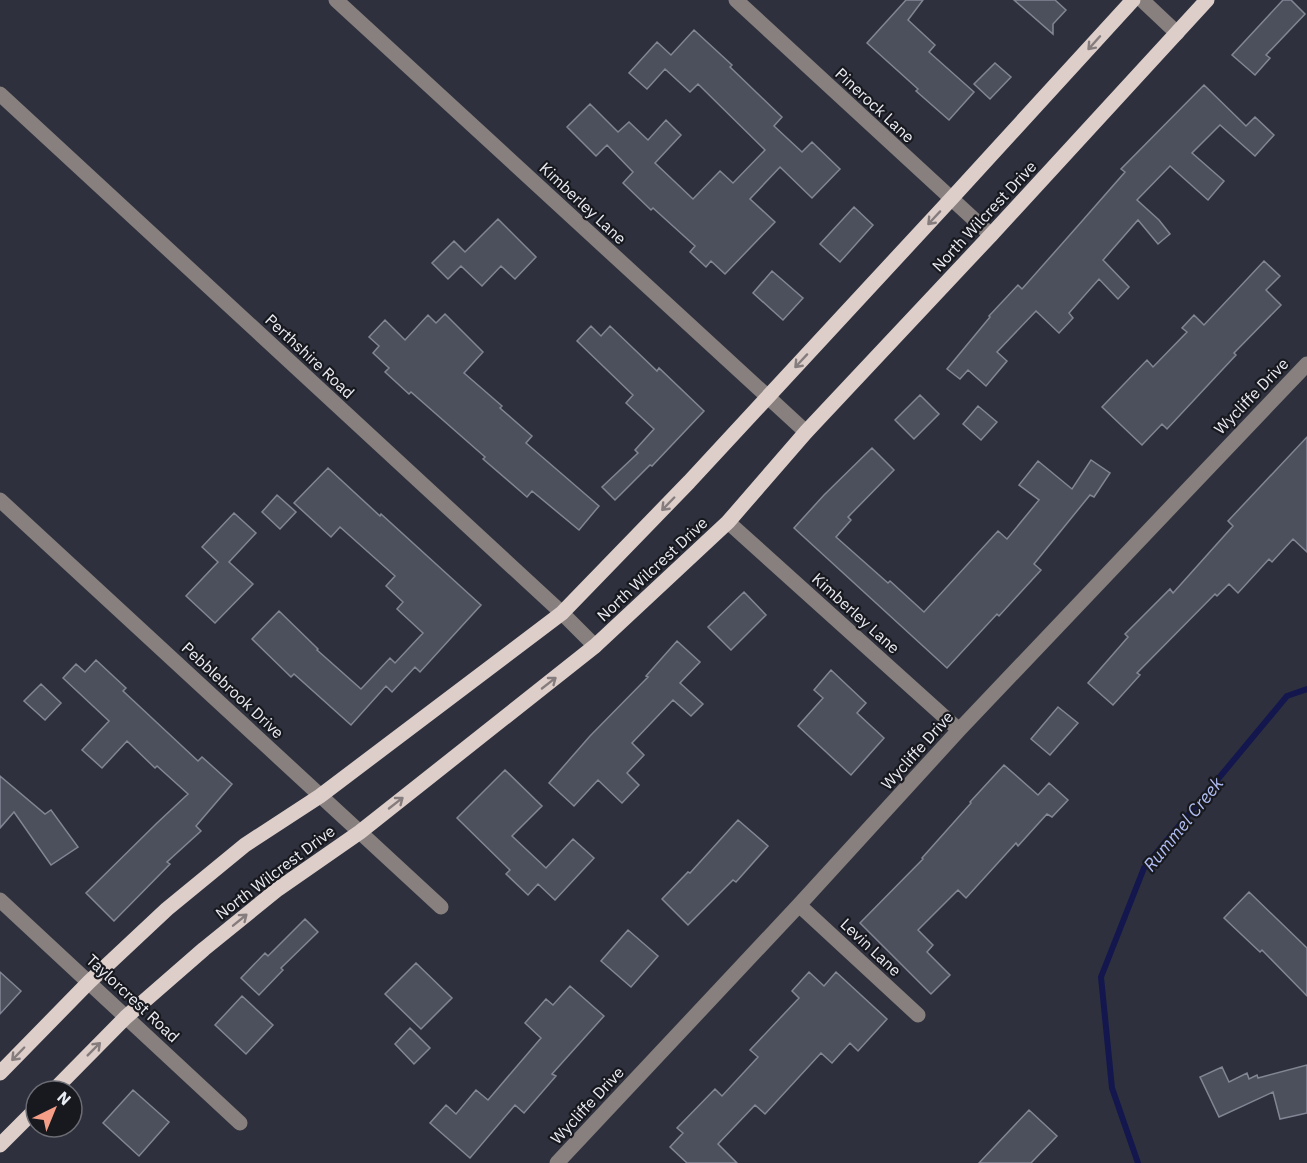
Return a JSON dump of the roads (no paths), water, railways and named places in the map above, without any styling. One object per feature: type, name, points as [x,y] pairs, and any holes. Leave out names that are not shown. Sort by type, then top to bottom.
[{"type":"main road","name":"North Wilcrest Drive","points":[[0,1073],[88,982],[167,909],[244,845],[320,796],[562,613],[689,482],[1133,0]]},
{"type":"main road","name":"North Wilcrest Drive","points":[[65,1079],[126,1017],[204,949],[278,889],[360,832],[595,646],[729,522],[806,432],[991,236],[1207,0]]},
{"type":"main road","points":[[0,1145],[24,1121]]},
{"type":"street","name":"Kimberley Lane","points":[[336,0],[806,432]]},
{"type":"street","name":"Pinerock Lane","points":[[736,0],[991,236]]},
{"type":"street","points":[[1142,0],[1177,33]]},
{"type":"street","name":"Perthshire Road","points":[[0,94],[595,646]]},
{"type":"street","name":"Wycliffe Drive","points":[[557,1163],[800,905],[959,730],[1307,364]]},
{"type":"street","name":"Pebblebrook Drive","points":[[0,500],[441,907]]},
{"type":"street","name":"Kimberley Lane","points":[[729,522],[959,730]]},
{"type":"street","name":"Taylorcrest Road","points":[[0,900],[240,1123]]},
{"type":"street","name":"Levin Lane","points":[[800,905],[918,1015]]},
{"type":"waterway","name":"Rummel Creek","points":[[1138,1163],[1112,1088],[1101,977],[1144,868],[1287,696],[1307,689]]}]
